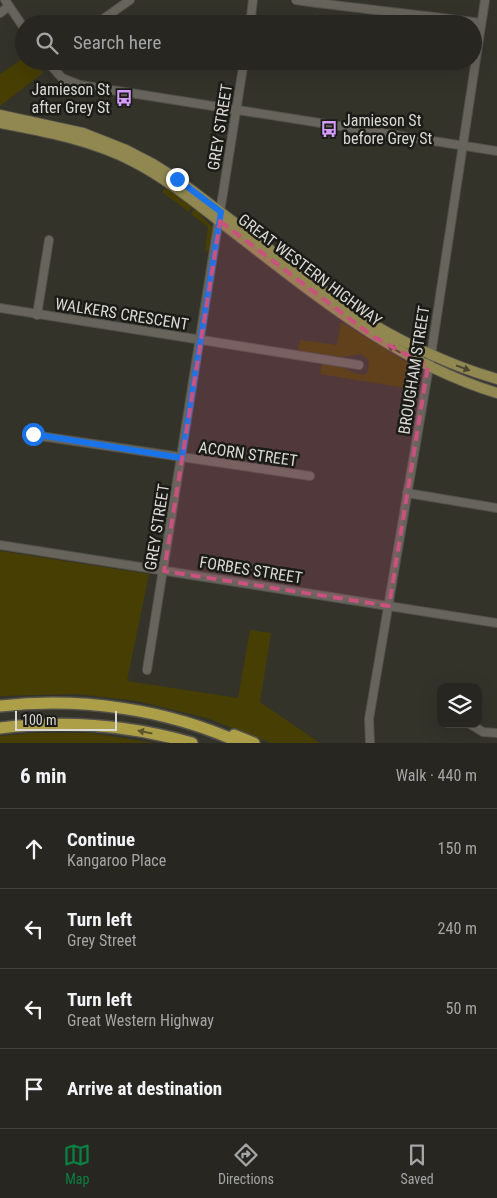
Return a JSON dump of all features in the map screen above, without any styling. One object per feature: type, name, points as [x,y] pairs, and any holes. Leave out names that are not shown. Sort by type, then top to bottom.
[{"type":"highway","points":[[0,706],[54,703],[114,707],[164,716],[241,743]]},
{"type":"highway","points":[[0,728],[51,724],[108,726],[192,743]]},
{"type":"highway","points":[[217,733],[236,735],[254,743]]},
{"type":"main road","name":"GREAT WESTERN HIGHWAY","points":[[0,115],[76,131],[114,144],[160,168],[351,322],[428,366],[497,393]]},
{"type":"main road","name":"GREAT WESTERN HIGHWAY","points":[[0,123],[78,140],[108,150],[165,180],[351,311],[386,332],[431,355],[497,380]]},
{"type":"street","points":[[106,15],[120,3],[130,0]]},
{"type":"street","points":[[251,15],[253,0]]},
{"type":"street","points":[[296,0],[359,10],[420,15]]},
{"type":"street","points":[[359,10],[360,0]]},
{"type":"street","name":"BROUGHAM STREET","points":[[482,17],[485,0]]},
{"type":"street","points":[[0,13],[7,3],[15,15]]},
{"type":"street","points":[[55,70],[62,78],[74,83],[497,150]]},
{"type":"street","name":"GREY STREET","points":[[147,670],[243,70]]},
{"type":"street","name":"BROUGHAM STREET","points":[[370,743],[369,719],[390,606],[431,355],[474,70]]},
{"type":"street","points":[[37,315],[49,240]]},
{"type":"street","name":"WALKERS CRESCENT","points":[[0,308],[359,365]]},
{"type":"street","name":"ACORN STREET","points":[[33,434],[310,476]]},
{"type":"street","points":[[407,494],[497,508]]},
{"type":"street","name":"FORBES STREET","points":[[0,545],[497,623]]},
{"type":"street","points":[[476,728],[483,732],[497,733]]},
{"type":"highlighted area","points":[[220,221],[374,337],[428,366],[389,606],[164,571]]},
{"type":"shaded area","points":[[15,64],[15,70],[41,70],[43,73],[0,106],[0,74]]},
{"type":"shaded area","points":[[166,187],[192,207],[189,212],[162,192]]},
{"type":"shaded area","points":[[195,209],[213,228],[210,252],[205,251],[208,227],[191,214]]},
{"type":"shaded area","points":[[341,322],[408,363],[421,377],[418,390],[320,374],[322,364],[339,366],[360,374],[367,372],[369,368],[368,360],[362,354],[341,357],[298,350],[300,340],[337,345]]},
{"type":"shaded area","points":[[0,551],[149,574],[127,681],[238,698],[250,630],[271,633],[260,702],[320,743],[271,743],[207,718],[137,701],[76,694],[0,696]]},
{"type":"shaded area","points":[[34,733],[90,733],[154,743],[0,743],[0,736]]},
{"type":"place","name":"Jamieson St after Grey St","points":[[124,98]]},
{"type":"place","name":"Jamieson St before Grey St","points":[[329,129]]},
{"type":"route","points":[[33,434],[182,458],[221,212],[177,179]]}]
